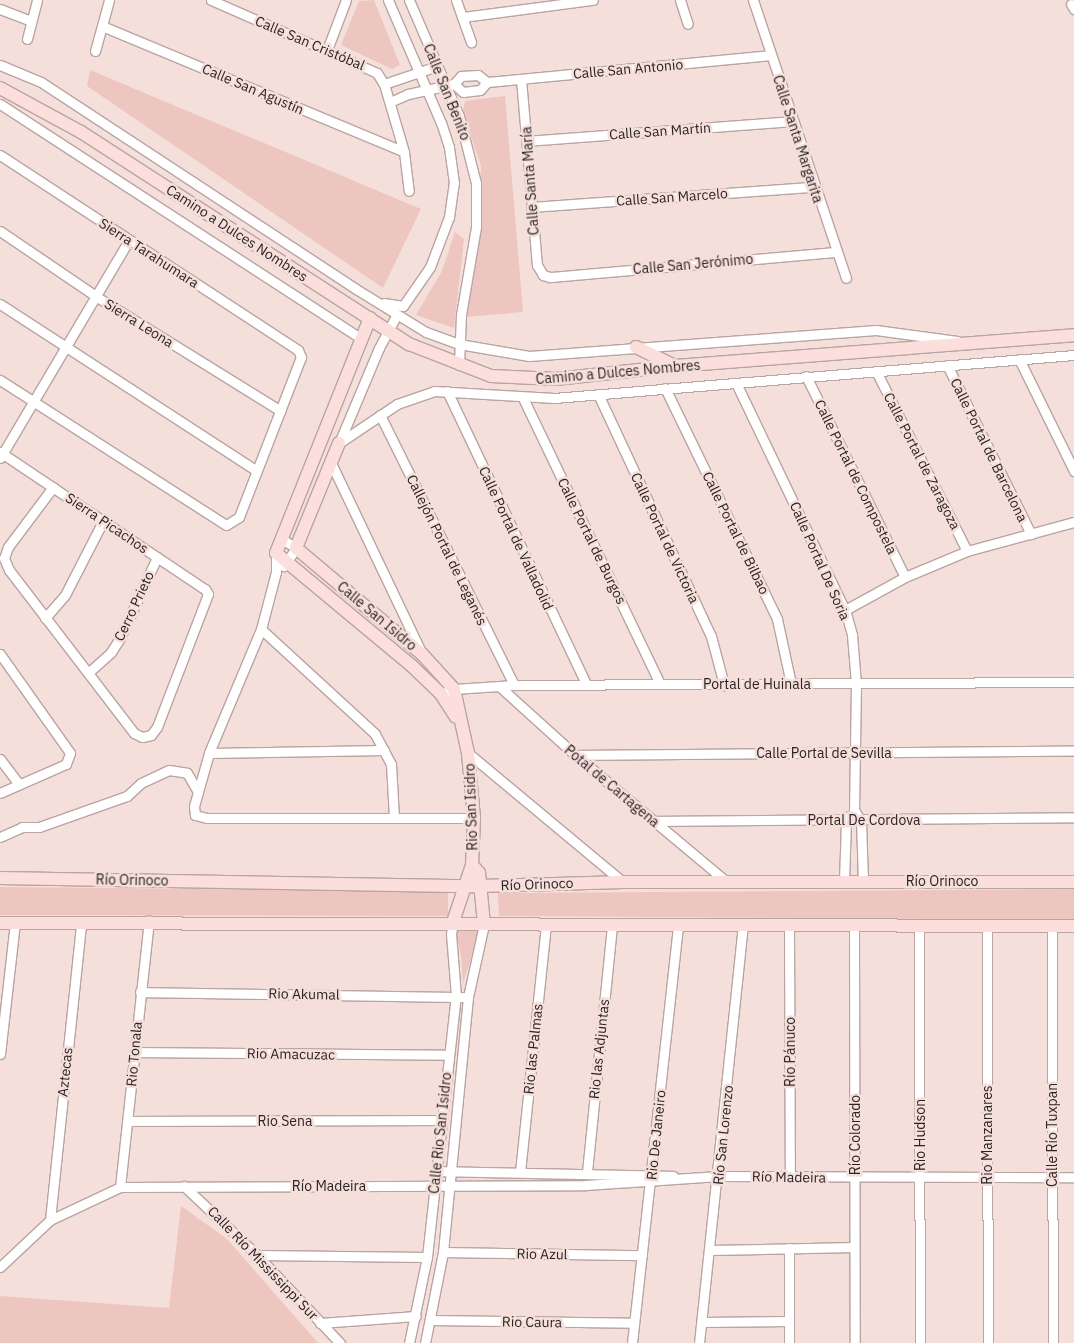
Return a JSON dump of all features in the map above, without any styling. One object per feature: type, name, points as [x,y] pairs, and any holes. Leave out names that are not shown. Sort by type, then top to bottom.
[{"type":"street","points":[[27,39],[37,0]]},
{"type":"street","points":[[95,51],[109,0]]},
{"type":"street","name":"Calle San Cristóbal","points":[[211,0],[362,64],[382,80]]},
{"type":"street","points":[[327,50],[346,0]]},
{"type":"street","name":"Calle San Benito","points":[[379,302],[403,306],[430,267],[449,217],[453,166],[449,147],[427,89],[388,0]]},
{"type":"street","name":"Calle San Benito","points":[[409,0],[437,66],[450,85],[472,160],[477,207],[459,344],[459,365]]},
{"type":"street","points":[[456,0],[470,42]]},
{"type":"street","points":[[463,17],[593,0]]},
{"type":"street","points":[[680,0],[688,24]]},
{"type":"street","name":"Calle Santa Margarita","points":[[753,0],[813,188],[846,278]]},
{"type":"street","points":[[0,9],[31,21]]},
{"type":"street","name":"Calle San Agustín","points":[[102,26],[404,152]]},
{"type":"street","name":"Calle San Antonio","points":[[486,82],[480,90],[463,92],[450,85],[461,76],[478,75],[486,82],[770,55]]},
{"type":"street","points":[[0,65],[41,82],[397,314],[439,338],[459,344],[529,356],[876,330],[969,343]]},
{"type":"street","points":[[410,191],[404,152],[382,80],[437,66]]},
{"type":"street","name":"Calle Santa María","points":[[521,79],[537,265],[539,271],[550,277]]},
{"type":"street","points":[[390,102],[427,89],[450,85]]},
{"type":"street","name":"Camino a Dulces Nombres","points":[[0,88],[81,132],[409,344],[491,376],[535,380],[676,366],[1074,335]]},
{"type":"street","points":[[0,104],[361,338]]},
{"type":"street","name":"Calle San Martín","points":[[527,141],[792,121]]},
{"type":"street","name":"Sierra Tarahumara","points":[[0,155],[298,350],[299,364],[281,411]]},
{"type":"street","name":"Calle San Marcelo","points":[[531,208],[813,188]]},
{"type":"street","name":"Sierra Leona","points":[[0,231],[97,297],[281,411]]},
{"type":"street","points":[[1,455],[35,404],[130,240]]},
{"type":"street","name":"Calle San Jerónimo","points":[[550,277],[836,252]]},
{"type":"street","points":[[379,302],[361,338],[276,553],[276,572],[261,628],[209,753],[193,811],[199,818],[474,818]]},
{"type":"street","points":[[0,304],[257,471]]},
{"type":"street","points":[[276,572],[289,562],[296,548],[339,443],[388,330],[397,314]]},
{"type":"street","points":[[636,347],[676,366]]},
{"type":"street","name":"Camino a Dulces Nombres","points":[[339,443],[380,415],[420,395],[447,391],[523,398],[598,394],[1074,355]]},
{"type":"street","points":[[1019,359],[1074,471]]},
{"type":"street","name":"Calle Portal de Barcelona","points":[[947,365],[1031,534]]},
{"type":"street","name":"Calle Portal de Zaragoza","points":[[876,371],[967,552]]},
{"type":"street","name":"Calle Portal de Compostela","points":[[806,376],[905,577]]},
{"type":"street","points":[[0,380],[226,525],[239,517],[281,411]]},
{"type":"street","name":"Calle Portal De Soria","points":[[736,383],[845,610],[855,656],[854,810]]},
{"type":"street","name":"Calle Portal de Bilbao","points":[[665,388],[776,619],[791,684]]},
{"type":"street","name":"Calle Portal de Valladolid","points":[[447,391],[586,684]]},
{"type":"street","name":"Calle Portal de Victoria","points":[[598,394],[711,636],[724,685]]},
{"type":"street","name":"Calle Portal de Burgos","points":[[523,398],[660,684]]},
{"type":"street","name":"Callejón Portal de Leganés","points":[[380,415],[514,685]]},
{"type":"street","name":"Sierra Picachos","points":[[1,455],[53,487],[208,594],[164,709],[151,735],[142,737],[134,733],[88,673]]},
{"type":"street","points":[[331,463],[422,654]]},
{"type":"street","points":[[53,487],[8,547],[4,558],[9,570],[88,673]]},
{"type":"street","points":[[45,618],[65,595],[103,521]]},
{"type":"street","points":[[845,610],[905,577],[967,552],[1074,522]]},
{"type":"street","points":[[282,540],[296,548]]},
{"type":"street","name":"Calle San Isidro","points":[[296,548],[422,654],[454,689]]},
{"type":"street","name":"Calle San Isidro","points":[[276,553],[412,666],[441,694]]},
{"type":"street","name":"Cerro Prieto","points":[[88,673],[111,652],[120,638],[157,557]]},
{"type":"street","points":[[261,628],[364,722],[384,750],[391,764],[394,818]]},
{"type":"street","points":[[0,654],[70,753],[66,764],[18,783],[0,793]]},
{"type":"street","name":"Portal de Huinala","points":[[441,694],[454,689],[514,685],[1074,682]]},
{"type":"street","name":"Potal de Cartagena","points":[[499,686],[575,755],[728,883]]},
{"type":"street","name":"Rio San Isidro","points":[[453,922],[472,865],[474,818],[468,753],[459,721],[454,689]]},
{"type":"street","name":"Rio San Isidro","points":[[441,694],[459,721]]},
{"type":"street","points":[[209,753],[384,750]]},
{"type":"street","name":"Calle Portal de Sevilla","points":[[575,755],[1074,751]]},
{"type":"street","points":[[468,753],[623,882]]},
{"type":"street","points":[[0,759],[18,783]]},
{"type":"street","points":[[0,837],[22,827],[39,827],[127,796],[142,783],[169,770],[187,774],[198,792]]},
{"type":"street","points":[[844,881],[846,821],[854,810],[861,821],[863,881]]},
{"type":"street","name":"Portal De Cordova","points":[[653,821],[861,821],[1074,817]]},
{"type":"street","name":"Rio San Isidro","points":[[472,865],[479,874],[484,924]]},
{"type":"street","name":"Río Orinoco","points":[[0,878],[464,886],[623,882],[1074,882]]},
{"type":"street","name":"Rio Tonala","points":[[120,1187],[149,921]]},
{"type":"street","points":[[0,922],[453,922],[546,926],[1074,926]]},
{"type":"street","name":"Calle Rio San Isidro","points":[[409,1343],[427,1256],[456,996],[451,934],[453,922]]},
{"type":"street","points":[[0,1054],[15,923]]},
{"type":"street","name":"Aztecas","points":[[50,1220],[81,923]]},
{"type":"street","name":"Calle Rio San Isidro","points":[[425,1343],[431,1320],[442,1252],[468,997],[484,924]]},
{"type":"street","name":"Rio las Palmas","points":[[520,1172],[546,926]]},
{"type":"street","name":"Rio las Adjuntas","points":[[587,1172],[612,926]]},
{"type":"street","name":"Rio De Janeiro","points":[[632,1343],[678,926]]},
{"type":"street","name":"Río San Lorenzo","points":[[700,1343],[719,1176],[743,926]]},
{"type":"street","name":"Río Pánuco","points":[[789,926],[790,1177]]},
{"type":"street","name":"Río Colorado","points":[[854,926],[855,1343]]},
{"type":"street","name":"Rio Hudson","points":[[919,927],[920,1343]]},
{"type":"street","name":"Rio Manzanares","points":[[987,927],[988,1343]]},
{"type":"street","name":"Calle Río Tuxpan","points":[[1052,927],[1052,1343]]},
{"type":"street","name":"Rio Akumal","points":[[140,992],[468,997]]},
{"type":"street","name":"Rio Amacuzac","points":[[135,1052],[448,1055]]},
{"type":"street","name":"Rio Sena","points":[[128,1121],[442,1120]]},
{"type":"street","name":"Río Madeira","points":[[437,1171],[587,1172],[651,1178]]},
{"type":"street","points":[[548,1172],[549,1185]]},
{"type":"street","name":"Río Madeira","points":[[0,1267],[50,1220],[120,1187],[549,1185],[651,1178],[719,1176],[855,1178],[1074,1177]]},
{"type":"street","name":"Calle Río Mississippi Sur","points":[[184,1186],[257,1255],[340,1343]]},
{"type":"street","points":[[710,1250],[854,1247]]},
{"type":"street","points":[[789,1248],[789,1343]]},
{"type":"street","name":"Rio Azul","points":[[442,1252],[642,1255]]},
{"type":"street","points":[[257,1255],[427,1256]]},
{"type":"street","points":[[320,1323],[416,1316]]},
{"type":"street","name":"Rio Caura","points":[[431,1320],[634,1323]]},
{"type":"street","points":[[702,1322],[789,1321]]},
{"type":"shaded area","points":[[374,0],[400,65],[392,69],[341,45],[359,1]]},
{"type":"shaded area","points":[[90,70],[421,209],[383,288],[87,86]]},
{"type":"shaded area","points":[[505,96],[523,312],[466,317],[477,252],[481,166],[463,112],[465,101]]},
{"type":"shaded area","points":[[455,232],[464,239],[454,328],[416,315],[442,271]]},
{"type":"shaded area","points":[[0,887],[448,891],[448,916],[0,915]]},
{"type":"shaded area","points":[[1074,889],[1074,920],[499,916],[498,893]]},
{"type":"shaded area","points":[[455,929],[480,929],[463,984],[461,956]]},
{"type":"shaded area","points":[[181,1206],[227,1239],[318,1343],[0,1343],[0,1296],[169,1308]]}]
